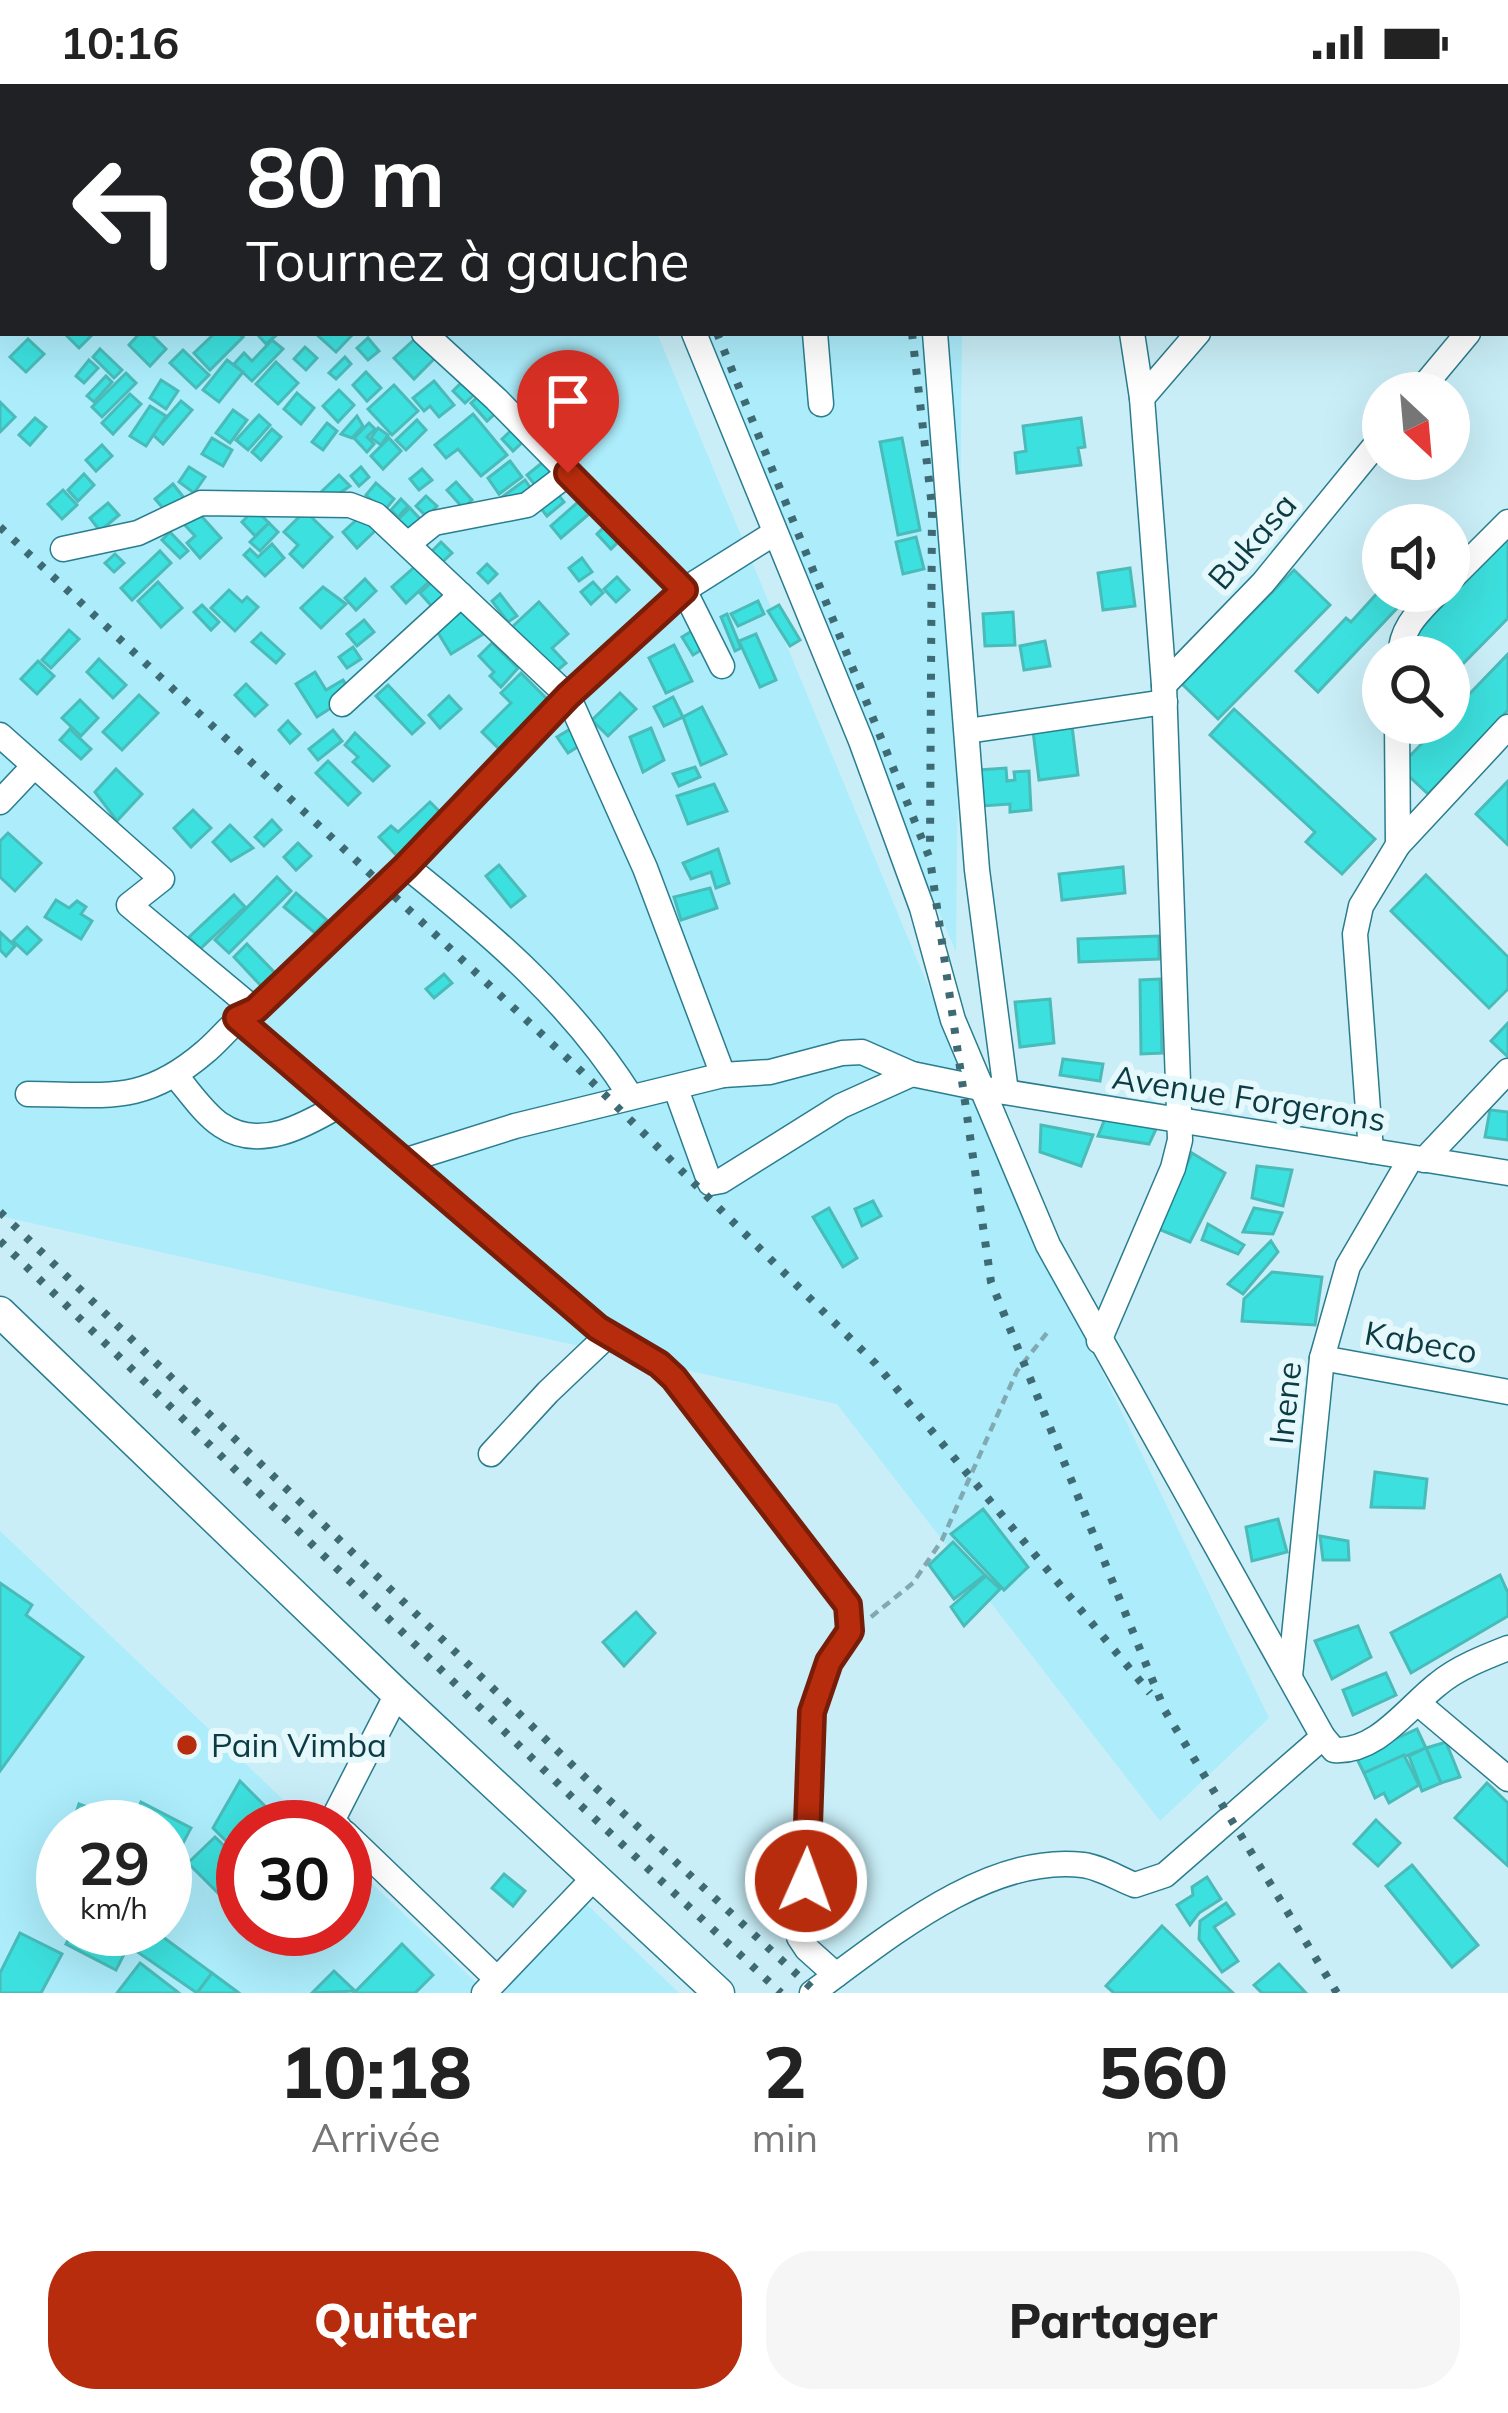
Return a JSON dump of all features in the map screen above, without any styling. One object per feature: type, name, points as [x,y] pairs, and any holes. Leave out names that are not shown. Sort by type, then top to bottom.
[{"type":"main road","points":[[0,1312],[397,1694],[719,1993]]},
{"type":"street","points":[[427,336],[684,590],[722,666]]},
{"type":"street","points":[[695,336],[861,741],[922,908],[953,1020],[1048,1245],[1323,1737],[1334,1750],[1350,1751],[1376,1738],[1440,1682],[1508,1648]]},
{"type":"street","points":[[815,336],[821,404]]},
{"type":"street","points":[[935,336],[977,870],[1006,1092]]},
{"type":"street","points":[[1099,1341],[1173,1168],[1180,1140],[1165,693],[1142,398],[1132,336]]},
{"type":"street","points":[[1142,398],[1195,336]]},
{"type":"street","points":[[1436,372],[1466,336]]},
{"type":"street","name":"Bukasa","points":[[1165,693],[1362,462]]},
{"type":"street","points":[[408,544],[434,523],[526,505],[568,473]]},
{"type":"street","points":[[63,549],[138,533],[201,503],[350,505],[376,515],[568,696],[645,868],[723,1075]]},
{"type":"street","points":[[1470,560],[1508,522]]},
{"type":"street","points":[[28,1094],[135,1094],[175,1075],[209,1050],[406,866],[568,696],[684,590],[773,534]]},
{"type":"street","points":[[342,704],[461,595]]},
{"type":"street","points":[[967,731],[1165,693]]},
{"type":"street","points":[[1371,1151],[1355,934],[1361,906],[1398,844],[1508,727]]},
{"type":"street","points":[[0,735],[162,879],[130,904],[338,1106],[608,1335],[659,1364],[685,1390],[848,1605],[850,1631],[829,1662],[812,1712],[806,1881],[799,1921],[807,1949],[836,1976]]},
{"type":"street","points":[[1397,744],[1398,844]]},
{"type":"street","points":[[0,802],[34,766]]},
{"type":"street","points":[[406,866],[535,975],[602,1052],[631,1097]]},
{"type":"street","name":"Avenue Forgerons","points":[[404,1161],[515,1126],[723,1075],[770,1072],[862,1052],[912,1074],[980,1088],[1508,1173]]},
{"type":"street","name":"Inene","points":[[1290,1676],[1322,1358],[1348,1266],[1417,1159],[1508,1071]]},
{"type":"street","points":[[676,1089],[710,1183],[721,1181],[841,1106],[912,1074]]},
{"type":"street","points":[[175,1075],[218,1124],[241,1135],[269,1136],[300,1128],[338,1106]]},
{"type":"street","points":[[491,1454],[608,1335]]},
{"type":"street","name":"Kabeco","points":[[1322,1358],[1508,1392]]},
{"type":"street","points":[[343,1800],[397,1694]]},
{"type":"street","points":[[1419,1704],[1508,1779]]},
{"type":"street","points":[[812,1993],[942,1900],[1021,1868],[1085,1865],[1135,1886],[1165,1875],[1323,1737]]},
{"type":"street","points":[[372,1861],[491,1986],[594,1878]]},
{"type":"path","points":[[857,1628],[913,1582],[942,1540],[1018,1371],[1050,1329]]},
{"type":"shaded area","points":[[0,336],[658,336],[1001,1162],[1269,1718],[1160,1821],[837,1404],[0,1216]]},
{"type":"shaded area","points":[[696,336],[962,336],[956,952]]},
{"type":"shaded area","points":[[0,1531],[284,1800],[216,1800],[216,1956],[372,1956],[372,1884],[485,1991],[576,1894],[679,1993],[0,1993]]},
{"type":"building","points":[[67,336],[91,336],[79,348]]},
{"type":"building","points":[[137,336],[153,336],[166,349],[150,366],[129,345]]},
{"type":"building","points":[[212,336],[243,337],[210,370],[194,353]]},
{"type":"building","points":[[318,336],[351,336],[336,352]]},
{"type":"building","points":[[417,337],[436,357],[414,379],[394,358]]},
{"type":"building","points":[[368,338],[379,351],[368,360],[357,348]]},
{"type":"building","points":[[28,339],[44,354],[26,372],[10,357]]},
{"type":"building","points":[[272,340],[283,349],[252,381],[234,364],[244,353],[252,361]]},
{"type":"building","points":[[305,347],[317,358],[306,370],[294,359]]},
{"type":"building","points":[[100,349],[122,370],[114,378],[93,357]]},
{"type":"building","points":[[183,350],[209,375],[196,388],[170,363]]},
{"type":"building","points":[[345,357],[351,364],[336,379],[329,373]]},
{"type":"building","points":[[89,360],[98,368],[84,383],[76,376]]},
{"type":"building","points":[[227,360],[243,372],[219,402],[203,390]]},
{"type":"building","points":[[276,362],[298,383],[278,404],[256,384]]},
{"type":"building","points":[[366,372],[381,388],[367,401],[353,385]]},
{"type":"building","points":[[126,373],[136,383],[102,417],[92,407]]},
{"type":"building","points":[[106,376],[112,382],[94,402],[87,396]]},
{"type":"building","points":[[161,380],[178,391],[166,409],[150,398]]},
{"type":"building","points":[[434,381],[454,405],[439,417],[430,406],[424,411],[413,398]]},
{"type":"building","points":[[463,381],[476,393],[465,403],[453,391]]},
{"type":"building","points":[[394,385],[418,411],[392,435],[368,409]]},
{"type":"building","points":[[339,390],[354,405],[338,422],[323,406]]},
{"type":"building","points":[[297,393],[314,408],[301,424],[284,409]]},
{"type":"building","points":[[482,393],[498,411],[487,421],[471,403]]},
{"type":"building","points":[[130,394],[141,404],[113,434],[102,423]]},
{"type":"building","points":[[181,401],[192,410],[163,444],[152,434]]},
{"type":"building","points":[[0,402],[15,417],[0,432]]},
{"type":"building","points":[[150,406],[166,416],[146,446],[130,436]]},
{"type":"building","points":[[233,410],[247,420],[230,443],[216,433]]},
{"type":"building","points":[[473,414],[507,455],[481,476],[458,449],[446,458],[435,445]]},
{"type":"building","points":[[259,415],[270,425],[248,450],[236,440]]},
{"type":"building","points":[[357,416],[363,426],[352,438],[341,434]]},
{"type":"building","points":[[35,418],[46,427],[30,445],[19,435]]},
{"type":"building","points":[[1081,418],[1085,447],[1078,448],[1081,465],[1017,473],[1015,453],[1026,451],[1023,426]]},
{"type":"building","points":[[417,420],[426,430],[406,450],[396,440]]},
{"type":"building","points":[[327,423],[337,431],[323,450],[312,442]]},
{"type":"building","points":[[369,423],[375,429],[367,437],[374,444],[367,452],[354,438]]},
{"type":"building","points":[[516,426],[527,438],[513,451],[502,439]]},
{"type":"building","points":[[378,428],[388,435],[381,445],[371,438]]},
{"type":"building","points":[[272,429],[281,437],[261,460],[252,452]]},
{"type":"building","points":[[212,438],[232,450],[223,466],[202,454]]},
{"type":"building","points":[[389,438],[401,451],[383,469],[371,456]]},
{"type":"building","points":[[902,438],[920,530],[898,535],[880,442]]},
{"type":"building","points":[[102,445],[112,456],[96,471],[86,460]]},
{"type":"building","points":[[548,458],[556,469],[535,485],[527,475]]},
{"type":"building","points":[[510,461],[522,477],[499,494],[488,478]]},
{"type":"building","points":[[189,467],[205,477],[194,493],[179,482]]},
{"type":"building","points":[[361,467],[369,477],[359,486],[351,476]]},
{"type":"building","points":[[422,469],[432,480],[419,490],[410,479]]},
{"type":"building","points":[[84,474],[94,485],[78,501],[68,490]]},
{"type":"building","points":[[339,475],[350,486],[327,502],[319,494]]},
{"type":"building","points":[[525,480],[532,490],[510,507],[502,497]]},
{"type":"building","points":[[456,482],[472,500],[463,508],[447,490]]},
{"type":"building","points":[[376,483],[394,499],[384,511],[366,495]]},
{"type":"building","points":[[173,484],[185,499],[168,514],[155,499]]},
{"type":"building","points":[[63,490],[77,505],[62,519],[48,504]]},
{"type":"building","points":[[556,492],[564,502],[547,516],[539,506]]},
{"type":"building","points":[[426,496],[437,506],[427,517],[416,506]]},
{"type":"building","points":[[401,499],[408,506],[398,517],[391,510]]},
{"type":"building","points":[[578,502],[589,514],[561,538],[551,526]]},
{"type":"building","points":[[108,503],[119,515],[100,531],[90,518]]},
{"type":"building","points":[[410,508],[420,519],[403,534],[393,524]]},
{"type":"building","points":[[195,509],[221,538],[200,558],[187,543],[195,536],[182,522]]},
{"type":"building","points":[[255,509],[269,523],[255,536],[242,522]]},
{"type":"building","points":[[305,511],[332,537],[303,567],[290,554],[298,545],[284,532]]},
{"type":"building","points":[[364,513],[378,528],[357,548],[343,532]]},
{"type":"building","points":[[609,522],[624,536],[611,549],[597,534]]},
{"type":"building","points":[[269,523],[278,532],[260,551],[250,542]]},
{"type":"building","points":[[170,532],[188,551],[180,558],[162,540]]},
{"type":"building","points":[[916,537],[924,569],[903,574],[896,542]]},
{"type":"building","points":[[1508,537],[1508,618],[1470,657],[1470,636],[1412,636],[1435,612],[1470,612],[1470,576]]},
{"type":"building","points":[[441,542],[452,553],[437,567],[427,556]]},
{"type":"building","points":[[272,544],[284,558],[265,576],[244,555],[250,549],[258,557]]},
{"type":"building","points":[[160,551],[171,563],[132,600],[121,588]]},
{"type":"building","points":[[115,554],[124,563],[114,572],[105,563]]},
{"type":"building","points":[[582,558],[592,572],[579,581],[569,568]]},
{"type":"building","points":[[419,563],[433,578],[406,603],[392,587]]},
{"type":"building","points":[[487,564],[497,574],[488,583],[478,573]]},
{"type":"building","points":[[1130,568],[1135,606],[1103,610],[1098,573]]},
{"type":"building","points":[[1294,570],[1330,605],[1218,719],[1182,684]]},
{"type":"building","points":[[617,577],[629,590],[616,602],[604,589]]},
{"type":"building","points":[[365,579],[376,591],[356,610],[345,598]]},
{"type":"building","points":[[158,582],[182,608],[161,627],[138,601]]},
{"type":"building","points":[[432,582],[449,600],[437,612],[420,593]]},
{"type":"building","points":[[593,582],[603,593],[591,604],[581,592]]},
{"type":"building","points":[[323,587],[346,604],[321,628],[301,608]]},
{"type":"building","points":[[229,590],[242,602],[247,597],[258,607],[235,631],[211,608]]},
{"type":"building","points":[[500,594],[517,616],[508,622],[492,601]]},
{"type":"building","points":[[758,601],[764,614],[738,626],[731,614]]},
{"type":"building","points":[[539,602],[568,634],[552,648],[566,663],[553,674],[511,628]]},
{"type":"building","points":[[202,605],[219,622],[211,630],[194,612]]},
{"type":"building","points":[[779,605],[800,640],[790,646],[768,611]]},
{"type":"building","points":[[467,606],[485,633],[451,654],[437,631]]},
{"type":"building","points":[[1362,610],[1393,612],[1371,636],[1362,636],[1362,645],[1318,692],[1296,671],[1346,618],[1351,622]]},
{"type":"building","points":[[1013,612],[1015,645],[985,646],[983,614]]},
{"type":"building","points":[[727,614],[741,648],[735,651],[721,617]]},
{"type":"building","points":[[364,620],[374,632],[357,646],[347,634]]},
{"type":"building","points":[[695,629],[706,647],[693,655],[682,637]]},
{"type":"building","points":[[69,630],[79,639],[51,668],[42,660]]},
{"type":"building","points":[[261,633],[284,654],[276,663],[252,642]]},
{"type":"building","points":[[756,634],[776,680],[760,687],[739,641]]},
{"type":"building","points":[[1045,641],[1050,666],[1024,670],[1020,646]]},
{"type":"building","points":[[492,643],[518,668],[501,687],[479,656]]},
{"type":"building","points":[[674,645],[692,681],[666,693],[649,658]]},
{"type":"building","points":[[353,647],[361,659],[347,668],[339,657]]},
{"type":"building","points":[[1508,654],[1508,710],[1428,794],[1399,767],[1421,744],[1470,744],[1470,693]]},
{"type":"building","points":[[99,659],[126,685],[113,698],[87,672]]},
{"type":"building","points":[[38,661],[54,676],[37,694],[21,679]]},
{"type":"building","points":[[315,672],[326,690],[343,680],[348,688],[346,698],[317,717],[296,684]]},
{"type":"building","points":[[521,673],[551,703],[502,752],[482,732],[511,703],[501,693]]},
{"type":"building","points":[[246,684],[267,705],[255,716],[235,695]]},
{"type":"building","points":[[388,685],[424,723],[412,734],[376,696]]},
{"type":"building","points":[[620,693],[636,709],[608,736],[592,720]]},
{"type":"building","points":[[139,695],[158,713],[122,750],[103,732]]},
{"type":"building","points":[[449,696],[461,709],[440,728],[429,715]]},
{"type":"building","points":[[673,697],[683,717],[664,726],[654,707]]},
{"type":"building","points":[[80,700],[98,718],[81,736],[62,718]]},
{"type":"building","points":[[702,707],[726,754],[701,765],[683,717]]},
{"type":"building","points":[[1234,709],[1375,839],[1342,874],[1306,842],[1315,832],[1210,735]]},
{"type":"building","points":[[288,721],[300,734],[290,743],[279,730]]},
{"type":"building","points":[[1072,726],[1078,775],[1039,780],[1033,731]]},
{"type":"building","points":[[572,728],[582,744],[568,753],[557,737]]},
{"type":"building","points":[[651,728],[664,760],[643,772],[630,737]]},
{"type":"building","points":[[70,729],[91,749],[81,759],[60,740]]},
{"type":"building","points":[[333,730],[342,741],[318,760],[309,749]]},
{"type":"building","points":[[355,733],[389,766],[373,781],[353,762],[358,757],[345,745]]},
{"type":"building","points":[[328,761],[360,793],[348,805],[316,773]]},
{"type":"building","points":[[695,767],[700,777],[679,786],[673,774]]},
{"type":"building","points":[[1006,768],[1007,781],[1015,780],[1014,772],[1029,771],[1031,810],[1010,812],[1010,804],[982,806],[979,770]]},
{"type":"building","points":[[116,769],[142,794],[117,821],[95,792]]},
{"type":"building","points":[[1508,781],[1508,845],[1476,814]]},
{"type":"building","points":[[714,784],[727,811],[688,824],[677,796]]},
{"type":"building","points":[[430,802],[442,814],[397,856],[379,837],[391,826],[398,832]]},
{"type":"building","points":[[193,810],[211,828],[191,847],[174,828]]},
{"type":"building","points":[[272,820],[281,830],[264,846],[255,837]]},
{"type":"building","points":[[230,825],[253,848],[231,861],[213,842]]},
{"type":"building","points":[[8,833],[41,863],[15,891],[0,877],[0,841]]},
{"type":"building","points":[[298,843],[311,856],[296,870],[284,857]]},
{"type":"building","points":[[718,849],[729,883],[716,888],[711,872],[691,879],[683,863]]},
{"type":"building","points":[[499,865],[525,896],[511,907],[486,876]]},
{"type":"building","points":[[1123,867],[1125,893],[1062,900],[1059,874]]},
{"type":"building","points":[[1426,875],[1508,957],[1508,989],[1489,1008],[1391,911]]},
{"type":"building","points":[[277,877],[291,891],[229,953],[215,940]]},
{"type":"building","points":[[710,888],[717,908],[681,920],[674,897]]},
{"type":"building","points":[[296,893],[327,920],[315,933],[284,907]]},
{"type":"building","points":[[234,895],[245,907],[200,949],[189,937]]},
{"type":"building","points":[[56,900],[69,908],[77,901],[86,907],[81,914],[92,921],[81,939],[45,917]]},
{"type":"building","points":[[27,927],[41,940],[27,954],[13,941]]},
{"type":"building","points":[[0,932],[15,946],[6,956],[0,950]]},
{"type":"building","points":[[1159,936],[1159,959],[1079,962],[1078,939]]},
{"type":"building","points":[[247,944],[278,976],[264,989],[234,957]]},
{"type":"building","points":[[444,974],[452,983],[434,998],[426,989]]},
{"type":"building","points":[[1160,979],[1162,1053],[1141,1054],[1140,980]]},
{"type":"building","points":[[1050,999],[1054,1043],[1020,1047],[1015,1002]]},
{"type":"building","points":[[1508,1023],[1508,1057],[1491,1041]]},
{"type":"building","points":[[1063,1059],[1103,1064],[1100,1081],[1060,1075]]},
{"type":"building","points":[[1490,1110],[1508,1112],[1508,1140],[1485,1137]]},
{"type":"building","points":[[1106,1116],[1157,1127],[1149,1144],[1098,1136]]},
{"type":"building","points":[[1041,1125],[1093,1135],[1081,1166],[1040,1152]]},
{"type":"building","points":[[1192,1153],[1225,1173],[1190,1242],[1156,1228]]},
{"type":"building","points":[[1257,1166],[1292,1170],[1283,1206],[1252,1198]]},
{"type":"building","points":[[873,1201],[881,1216],[862,1226],[855,1209]]},
{"type":"building","points":[[829,1208],[857,1258],[843,1267],[813,1217]]},
{"type":"building","points":[[1254,1208],[1282,1213],[1273,1234],[1243,1232]]},
{"type":"building","points":[[1208,1224],[1244,1245],[1238,1254],[1202,1240]]},
{"type":"building","points":[[1271,1241],[1278,1252],[1243,1294],[1228,1284]]},
{"type":"building","points":[[1272,1272],[1322,1277],[1315,1325],[1242,1321],[1244,1299]]},
{"type":"building","points":[[1375,1472],[1427,1479],[1424,1508],[1371,1507]]},
{"type":"building","points":[[983,1509],[1028,1567],[1004,1590],[951,1534]]},
{"type":"building","points":[[1278,1519],[1287,1552],[1252,1561],[1246,1527]]},
{"type":"building","points":[[1320,1536],[1348,1541],[1349,1560],[1323,1560]]},
{"type":"building","points":[[953,1542],[985,1575],[954,1599],[929,1565]]},
{"type":"building","points":[[1500,1575],[1508,1593],[1508,1616],[1411,1673],[1391,1633]]},
{"type":"building","points":[[986,1576],[1000,1589],[964,1626],[951,1607]]},
{"type":"building","points":[[0,1583],[32,1605],[26,1615],[83,1657],[0,1771]]},
{"type":"building","points":[[636,1612],[655,1633],[624,1666],[603,1642]]},
{"type":"building","points":[[1358,1626],[1371,1657],[1332,1679],[1315,1641]]},
{"type":"building","points":[[1386,1673],[1396,1695],[1353,1715],[1343,1690]]},
{"type":"building","points":[[1417,1729],[1426,1748],[1364,1773],[1356,1757]]},
{"type":"building","points":[[1446,1742],[1460,1777],[1441,1783],[1426,1748]]},
{"type":"building","points":[[1426,1748],[1441,1783],[1422,1791],[1409,1756]]},
{"type":"building","points":[[1404,1755],[1419,1785],[1389,1803],[1384,1793],[1375,1798],[1364,1773]]},
{"type":"building","points":[[240,1781],[259,1800],[229,1800]]},
{"type":"building","points":[[1487,1783],[1508,1803],[1508,1866],[1455,1818]]},
{"type":"building","points":[[1376,1820],[1400,1843],[1378,1866],[1354,1844]]},
{"type":"building","points":[[216,1838],[216,1891],[192,1867],[192,1859]]},
{"type":"building","points":[[1412,1865],[1478,1945],[1452,1967],[1386,1886]]},
{"type":"building","points":[[504,1874],[525,1891],[513,1906],[492,1888]]},
{"type":"building","points":[[1207,1877],[1221,1899],[1190,1925],[1177,1905],[1193,1895],[1192,1887]]},
{"type":"building","points":[[1226,1903],[1234,1914],[1214,1927],[1238,1961],[1222,1972],[1199,1939],[1200,1921]]},
{"type":"building","points":[[1162,1926],[1233,1993],[1114,1993],[1106,1986]]},
{"type":"building","points":[[20,1933],[36,1941],[36,1956],[61,1956],[41,1993],[0,1993],[0,1973]]},
{"type":"building","points":[[402,1944],[433,1975],[415,1993],[354,1993]]},
{"type":"building","points":[[89,1956],[123,1956],[116,1970]]},
{"type":"building","points":[[143,1956],[189,1956],[212,1973],[197,1993]]},
{"type":"building","points":[[140,1963],[179,1993],[117,1993]]},
{"type":"building","points":[[1279,1964],[1306,1993],[1262,1993],[1254,1985]]},
{"type":"building","points":[[334,1971],[355,1991],[312,1993]]},
{"type":"building","points":[[212,1973],[239,1993],[197,1993]]},
{"type":"railway","points":[[718,336],[930,859],[991,1282],[1165,1711],[1337,1993]]},
{"type":"railway","points":[[912,336],[932,507],[930,847]]},
{"type":"railway","points":[[0,527],[582,1072],[876,1364],[1150,1693]]},
{"type":"railway","points":[[0,1212],[596,1788],[817,1993]]},
{"type":"railway","points":[[0,1241],[578,1803],[781,1993]]},
{"type":"place","name":"Pain Vimba","points":[[187,1745]]},
{"type":"route","points":[[568,473],[684,590],[568,696],[371,900],[255,1010],[237,1018],[598,1328],[674,1378],[848,1605],[850,1631],[829,1662],[812,1712],[806,1881]]}]
